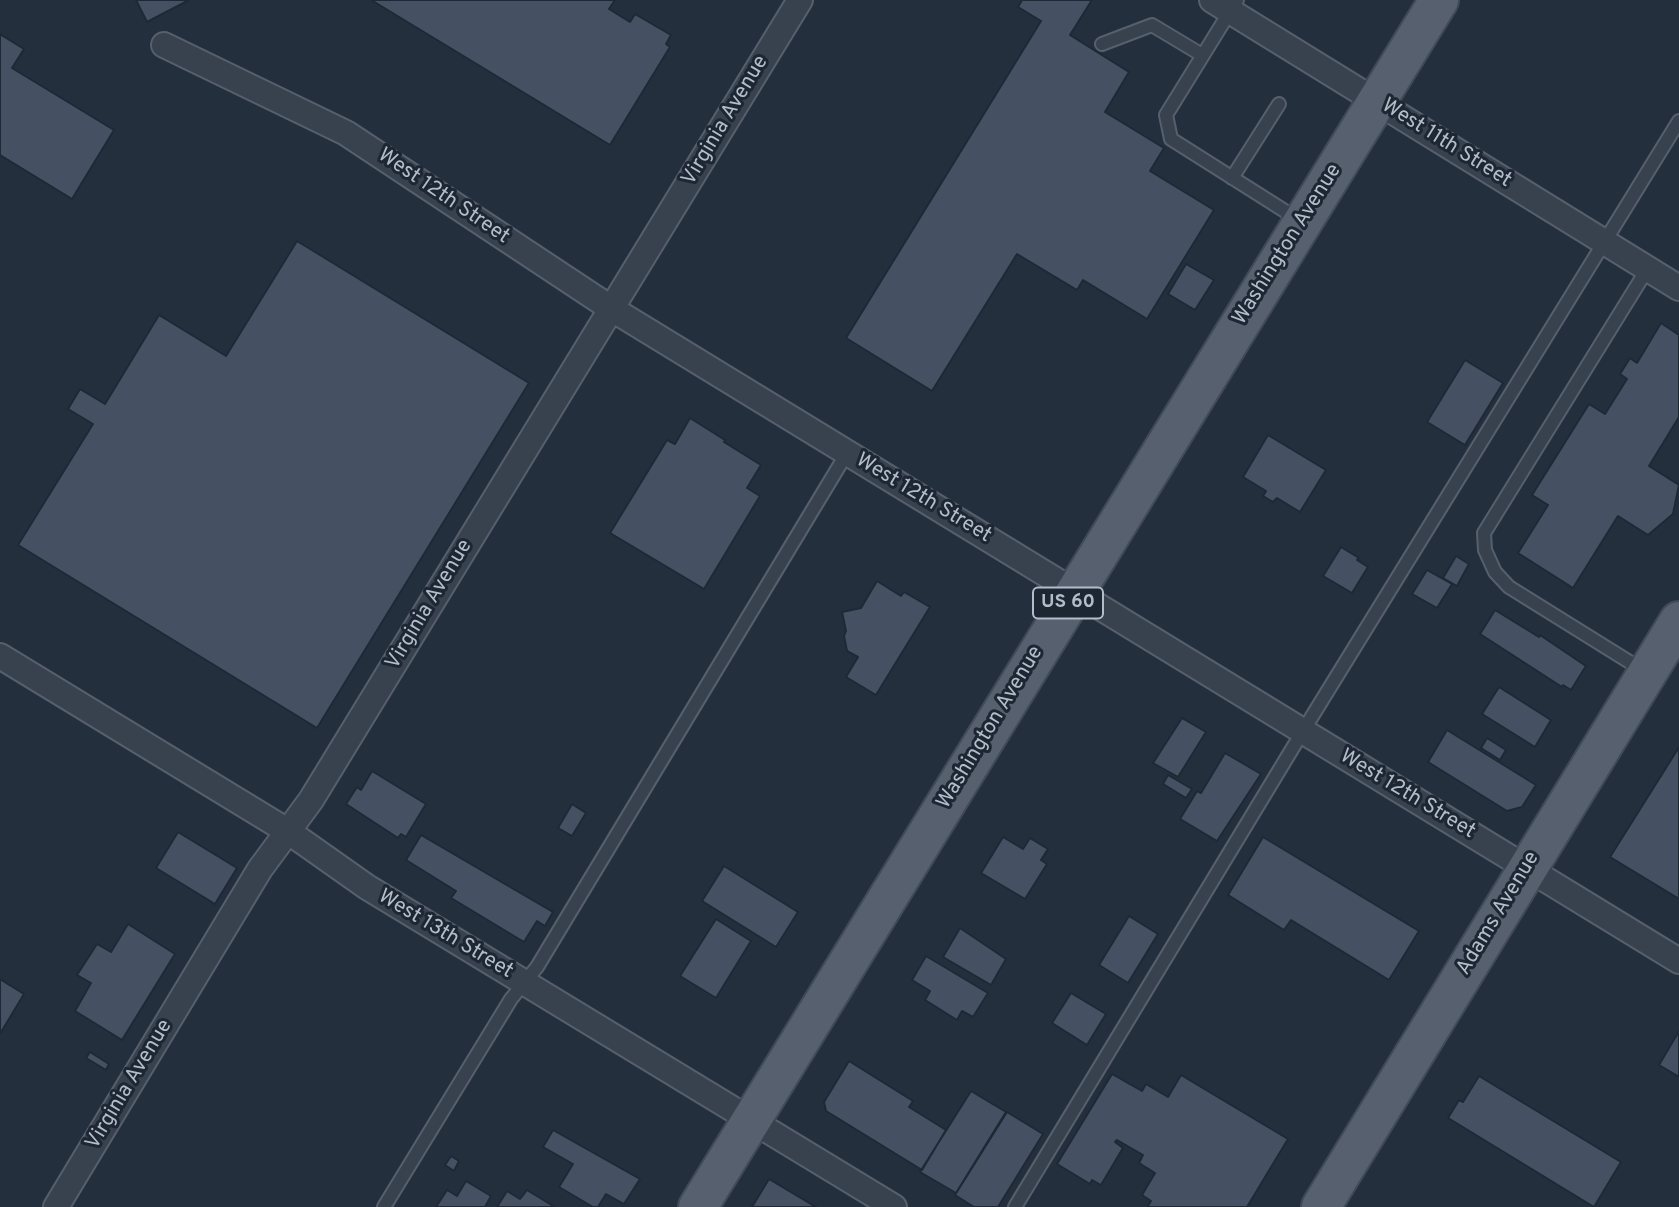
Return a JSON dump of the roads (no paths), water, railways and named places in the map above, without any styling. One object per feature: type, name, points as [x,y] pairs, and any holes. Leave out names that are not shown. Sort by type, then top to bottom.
[{"type":"main road","name":"Washington Avenue","points":[[698,1207],[1439,0]]},
{"type":"main road","name":"Adams Avenue","points":[[1321,1207],[1679,621]]},
{"type":"street","name":"Virginia Avenue","points":[[56,1207],[260,869],[311,800],[800,0]]},
{"type":"street","name":"West 11th Street","points":[[1227,4],[1377,101],[1679,288]]},
{"type":"street","name":"West 12th Street","points":[[163,44],[346,133],[612,309],[1679,961]]},
{"type":"street","name":"West 13th Street","points":[[0,656],[289,832],[367,887],[894,1207]]},
{"type":"lane","points":[[1227,4],[1202,55],[1166,115],[1171,139],[1302,222]]},
{"type":"lane","points":[[1102,44],[1152,25],[1202,55]]},
{"type":"lane","points":[[1232,178],[1279,104]]},
{"type":"lane","points":[[1015,1207],[1303,731],[1679,121]]},
{"type":"lane","points":[[1647,673],[1509,587],[1495,572],[1485,550],[1484,533],[1648,268]]},
{"type":"lane","points":[[384,1207],[511,999],[537,967],[847,453]]}]
